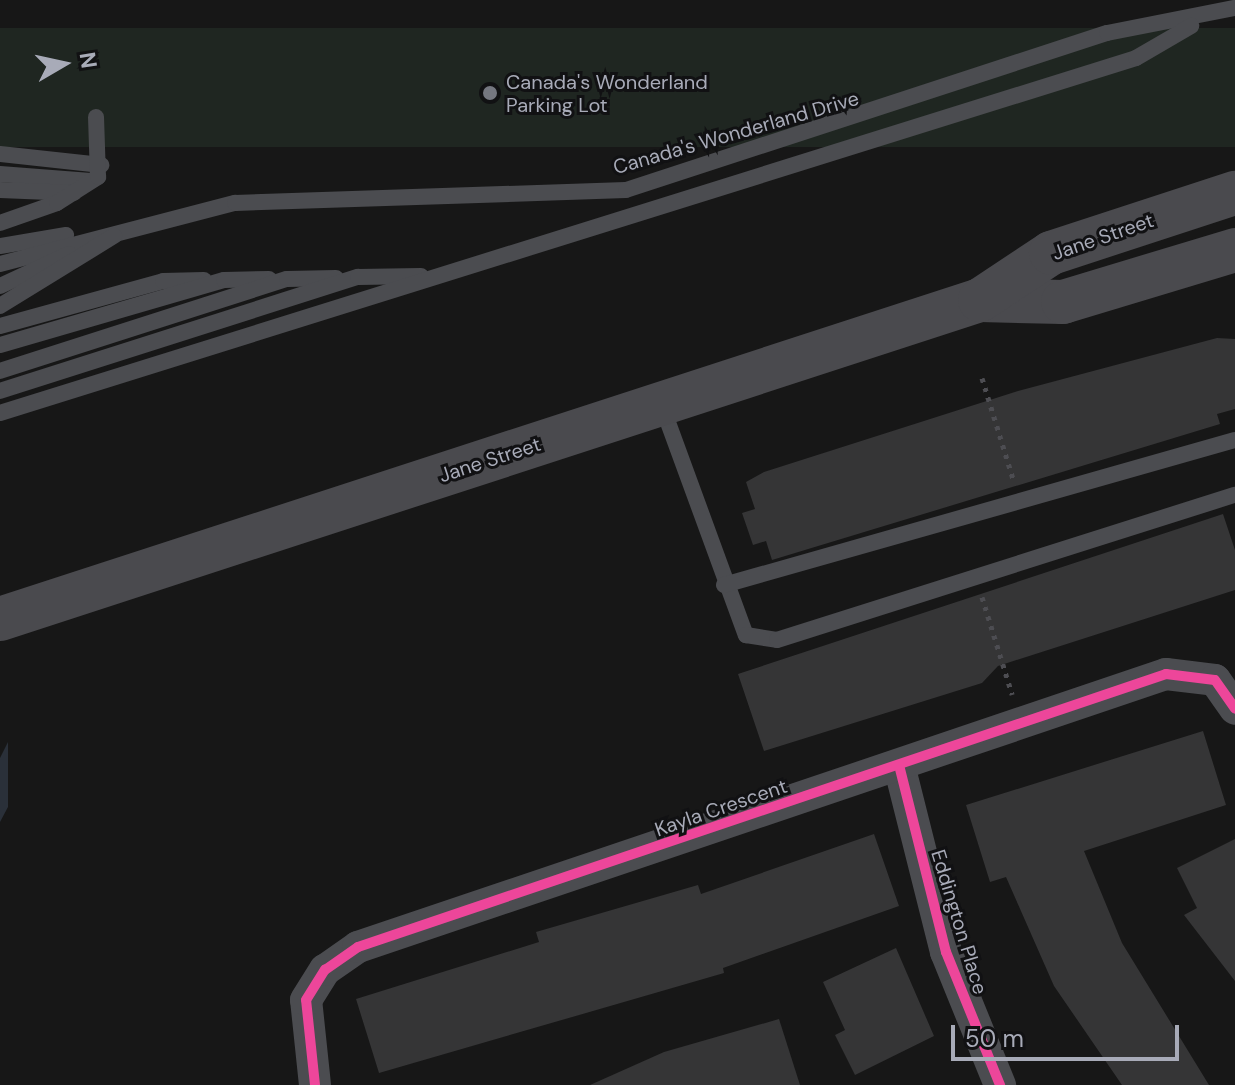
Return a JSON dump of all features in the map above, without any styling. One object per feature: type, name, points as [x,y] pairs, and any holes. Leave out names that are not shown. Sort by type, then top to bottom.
[{"type":"main road","name":"Jane Street","points":[[0,619],[980,300],[1051,253],[1235,193]]},
{"type":"main road","name":"Jane Street","points":[[980,300],[1063,302],[1235,250]]},
{"type":"street","name":"Kayla Crescent","points":[[315,1085],[306,1000],[325,970],[358,947],[1166,674],[1215,680],[1235,709]]},
{"type":"street","name":"Eddington Place","points":[[899,765],[942,939],[992,1081]]},
{"type":"lane","name":"Canada's Wonderland Drive","points":[[0,264],[132,224],[235,203],[626,190],[1107,33],[1199,21],[1235,8]]},
{"type":"lane","points":[[0,413],[1136,58],[1199,21]]},
{"type":"lane","points":[[0,223],[74,193],[91,181],[101,165],[96,117]]},
{"type":"lane","points":[[0,154],[101,165]]},
{"type":"lane","points":[[0,174],[91,181]]},
{"type":"lane","points":[[0,190],[74,193]]},
{"type":"lane","points":[[0,213],[34,211]]},
{"type":"lane","points":[[0,246],[132,224]]},
{"type":"lane","points":[[0,286],[132,224]]},
{"type":"lane","points":[[0,306],[132,224]]},
{"type":"lane","points":[[0,326],[163,281],[441,276]]},
{"type":"lane","points":[[0,391],[358,277]]},
{"type":"lane","points":[[0,371],[287,279]]},
{"type":"lane","points":[[0,345],[224,280]]},
{"type":"lane","points":[[662,404],[724,585],[746,635],[777,640],[1235,495]]},
{"type":"lane","points":[[724,585],[1235,440]]},
{"type":"path","points":[[982,378],[1020,503]]},
{"type":"path","points":[[976,577],[1022,724]]},
{"type":"shaded area","name":"Canada's Wonderland Parking Lot","points":[[0,28],[1235,28],[1235,147],[0,147]]},
{"type":"shaded area","points":[[8,742],[8,807],[0,822],[0,758]]},
{"type":"building","points":[[1217,338],[1235,339],[1235,409],[1217,414],[1220,424],[772,560],[766,541],[753,545],[742,513],[755,509],[746,482],[764,472],[1018,391]]},
{"type":"building","points":[[1223,514],[1235,550],[1235,590],[998,666],[982,683],[764,751],[738,674]]},
{"type":"building","points":[[1203,731],[1226,805],[1084,851],[1122,943],[1209,1085],[1122,1085],[1054,986],[1006,877],[990,882],[966,805]]},
{"type":"building","points":[[874,834],[899,906],[723,968],[724,973],[379,1073],[356,999],[539,942],[536,932],[698,885],[701,894]]},
{"type":"building","points":[[1235,839],[1235,981],[1184,915],[1197,908],[1177,868]]},
{"type":"building","points":[[896,948],[934,1036],[855,1075],[835,1035],[845,1030],[823,982]]},
{"type":"building","points":[[779,1019],[800,1085],[590,1085],[664,1052]]},
{"type":"cycle path","points":[[315,1085],[306,1000],[325,970],[358,947],[1166,674],[1215,680],[1235,709]]},
{"type":"cycle path","points":[[899,765],[946,952],[1000,1085]]},
{"type":"place","name":"Canada's Wonderland Parking Lot","points":[[490,93]]}]
